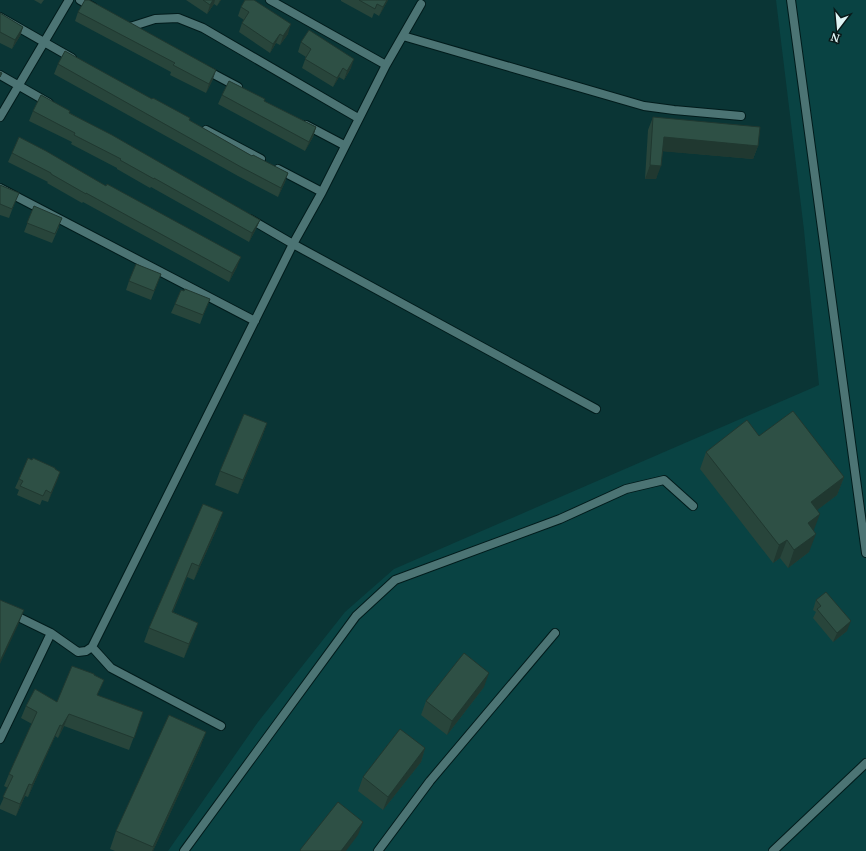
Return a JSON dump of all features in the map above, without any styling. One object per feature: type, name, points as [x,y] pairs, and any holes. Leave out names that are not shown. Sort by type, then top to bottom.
[{"type":"lane","points":[[0,117],[69,0]]},
{"type":"lane","points":[[80,0],[98,10]]},
{"type":"lane","points":[[270,0],[386,65]]},
{"type":"lane","points":[[791,0],[866,553]]},
{"type":"lane","points":[[0,608],[51,633],[78,652],[86,651],[92,647],[293,244],[322,192],[344,145],[386,65],[421,4]]},
{"type":"lane","points":[[0,17],[79,62]]},
{"type":"lane","points":[[130,27],[155,19],[178,18],[203,28],[358,118]]},
{"type":"lane","points":[[403,36],[644,106],[741,116]]},
{"type":"lane","points":[[199,65],[247,92]]},
{"type":"lane","points":[[0,75],[59,109]]},
{"type":"lane","points":[[296,119],[344,145]]},
{"type":"lane","points":[[197,125],[322,192]]},
{"type":"lane","points":[[0,188],[255,321]]},
{"type":"lane","points":[[245,216],[293,244],[596,409]]},
{"type":"lane","points":[[184,851],[356,616],[395,580],[560,519],[626,489],[664,480],[693,506]]},
{"type":"lane","points":[[0,739],[51,633]]},
{"type":"lane","points":[[378,851],[430,780],[554,633]]},
{"type":"lane","points":[[92,647],[111,668],[221,726]]},
{"type":"lane","points":[[773,851],[866,763]]},
{"type":"shaded area","points":[[776,0],[866,0],[866,851],[168,851],[258,722],[345,612],[394,569],[819,385],[804,230]]},
{"type":"building","points":[[85,0],[89,0],[216,70],[209,84],[173,65],[175,63],[78,12]]},
{"type":"building","points":[[203,0],[213,0],[210,5]]},
{"type":"building","points":[[245,0],[254,0],[291,24],[283,36],[280,34],[273,44],[242,23],[249,12],[241,7]]},
{"type":"building","points":[[359,0],[387,0],[383,7],[377,4],[375,9]]},
{"type":"building","points":[[0,13],[23,27],[15,40],[0,32]]},
{"type":"building","points":[[309,30],[354,59],[347,71],[343,68],[337,78],[305,59],[311,49],[301,42]]},
{"type":"building","points":[[65,51],[152,99],[153,98],[190,118],[189,120],[252,156],[253,155],[288,173],[281,188],[58,64]]},
{"type":"building","points":[[229,81],[265,99],[264,101],[316,127],[309,142],[222,95]]},
{"type":"building","points":[[41,95],[70,111],[69,113],[112,135],[260,220],[252,233],[120,160],[121,159],[74,135],[75,133],[33,111]]},
{"type":"building","points":[[653,117],[760,127],[758,146],[664,137],[661,166],[650,165]]},
{"type":"building","points":[[19,137],[106,186],[107,184],[241,257],[232,273],[12,153]]},
{"type":"building","points":[[0,185],[19,193],[12,209],[0,204]]},
{"type":"building","points":[[34,206],[62,218],[55,234],[27,223]]},
{"type":"building","points":[[136,264],[161,274],[154,291],[129,281]]},
{"type":"building","points":[[185,289],[210,299],[203,315],[175,304],[181,290],[184,291]]},
{"type":"building","points":[[793,411],[844,477],[811,502],[820,514],[808,523],[816,534],[794,550],[787,540],[779,545],[706,452],[747,420],[759,436]]},
{"type":"building","points":[[244,414],[267,423],[243,480],[220,471]]},
{"type":"building","points":[[28,458],[32,460],[33,458],[55,468],[60,472],[51,493],[46,490],[43,496],[20,486],[23,481],[19,479]]},
{"type":"building","points":[[203,504],[223,512],[199,566],[192,563],[172,612],[198,623],[189,644],[149,628]]},
{"type":"building","points":[[826,592],[851,621],[837,633],[817,609],[821,606],[816,600]]},
{"type":"building","points":[[0,600],[24,610],[0,661]]},
{"type":"building","points":[[464,653],[489,673],[452,721],[426,701]]},
{"type":"building","points":[[72,666],[94,674],[104,680],[97,695],[143,712],[134,738],[69,714],[62,726],[60,725],[32,785],[29,784],[20,804],[3,797],[13,776],[9,774],[37,712],[26,706],[35,689],[57,702]]},
{"type":"building","points":[[169,715],[206,732],[153,847],[116,831]]},
{"type":"building","points":[[400,729],[425,748],[388,797],[363,777]]},
{"type":"building","points":[[338,802],[363,822],[341,851],[301,851],[300,850]]}]
